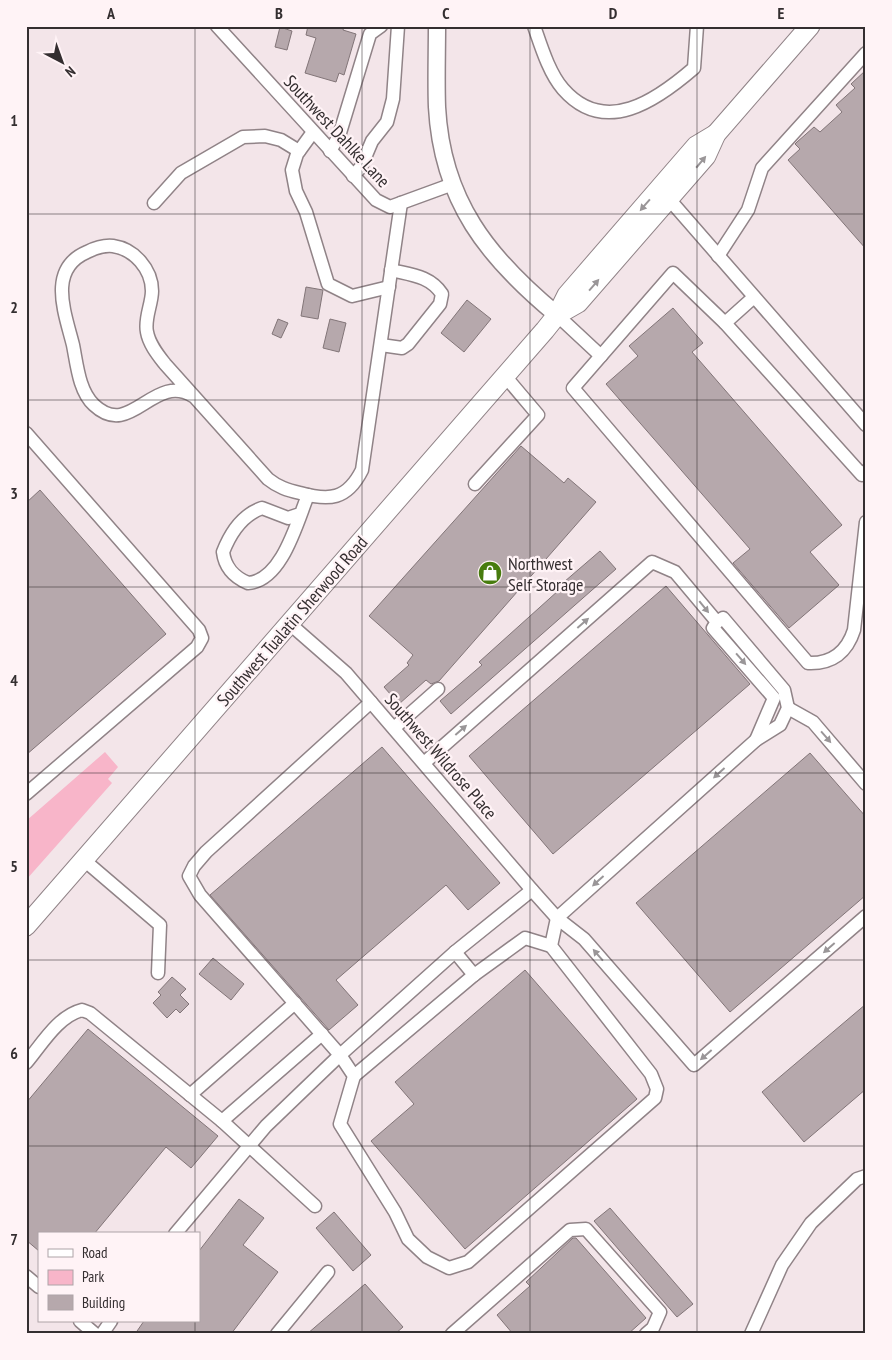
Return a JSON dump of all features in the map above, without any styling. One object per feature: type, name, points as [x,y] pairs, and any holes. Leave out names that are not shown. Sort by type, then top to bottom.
[{"type":"highway","name":"Southwest Tualatin Sherwood Road","points":[[557,315],[578,303],[706,156],[716,134],[810,26]]},
{"type":"highway","name":"Southwest Tualatin Sherwood Road","points":[[26,926],[505,376],[557,315],[567,295],[696,146],[716,134]]},
{"type":"main road","points":[[437,26],[438,115],[446,163],[453,184],[477,233],[496,260],[527,290],[557,315]]},
{"type":"street","name":"Southwest Dahlke Lane","points":[[217,26],[376,200],[390,207],[453,184]]},
{"type":"street","points":[[330,151],[339,136],[370,34],[381,26]]},
{"type":"street","points":[[354,176],[372,141],[387,122],[393,99],[398,26]]},
{"type":"street","points":[[534,26],[546,58],[562,89],[582,106],[607,112],[633,110],[667,91],[694,68],[697,26]]},
{"type":"street","points":[[718,256],[748,210],[762,168],[866,53]]},
{"type":"street","points":[[313,132],[299,151],[292,170],[296,191],[306,212],[328,284],[352,296],[389,288]]},
{"type":"street","points":[[154,203],[181,173],[243,137],[264,136],[281,140],[299,151]]},
{"type":"street","points":[[669,199],[866,425]]},
{"type":"street","points":[[193,396],[178,389],[169,389],[135,411],[121,415],[106,413],[94,405],[82,387],[61,298],[64,273],[72,262],[82,254],[97,248],[111,246],[132,254],[143,264],[149,275],[152,290],[146,330],[149,340],[165,364],[268,479],[282,488],[326,499],[340,494],[356,483],[362,470],[401,203]]},
{"type":"street","points":[[381,345],[402,348],[408,344],[440,304],[442,294],[436,284],[426,279],[391,270]]},
{"type":"street","points":[[866,471],[862,475],[725,323],[673,273],[573,388],[808,663],[830,661],[841,654],[850,642],[854,630],[866,522]]},
{"type":"street","points":[[725,323],[754,297]]},
{"type":"street","points":[[557,315],[601,356]]},
{"type":"street","points":[[475,484],[538,415],[505,376]]},
{"type":"street","points":[[26,433],[199,630],[202,638],[197,647],[26,794]]},
{"type":"street","points":[[300,514],[288,518],[262,508],[248,515],[237,527],[223,552],[227,566],[232,574],[248,583],[264,579],[281,560],[308,495]]},
{"type":"street","points":[[424,763],[652,562],[675,572],[717,622]]},
{"type":"street","points":[[551,946],[557,918],[756,740],[780,725],[788,708],[784,690],[723,618],[713,628],[774,698],[756,740]]},
{"type":"street","name":"Southwest Wildrose Place","points":[[290,624],[346,674],[532,890],[557,918],[584,939],[694,1065],[866,916]]},
{"type":"street","points":[[394,728],[438,690]]},
{"type":"street","points":[[354,1076],[340,1055],[200,895],[189,876],[194,866],[206,852],[371,702]]},
{"type":"street","points":[[788,708],[813,722],[866,784]]},
{"type":"street","points":[[84,860],[160,925],[158,973]]},
{"type":"street","points":[[177,1232],[266,1126],[340,1055],[456,952],[532,890]]},
{"type":"street","points":[[525,938],[551,946],[651,1074],[656,1089],[655,1098],[468,1262],[449,1268],[427,1258],[408,1239],[395,1212],[340,1124],[354,1076],[474,975],[525,938]]},
{"type":"street","points":[[456,952],[474,975]]},
{"type":"street","points":[[190,1096],[295,1003]]},
{"type":"street","points":[[26,1063],[60,1022],[72,1012],[82,1010],[222,1121],[316,1206]]},
{"type":"street","points":[[222,1121],[322,1034]]},
{"type":"street","points":[[752,1334],[782,1265],[811,1223],[857,1179],[866,1176]]},
{"type":"street","points":[[452,1334],[570,1230],[586,1229],[660,1312],[653,1328],[646,1334]]},
{"type":"street","points":[[277,1334],[328,1272]]},
{"type":"street","points":[[26,1276],[38,1286]]},
{"type":"street","points":[[81,1322],[95,1334]]},
{"type":"street","points":[[102,1334],[110,1322]]},
{"type":"green space","points":[[105,752],[118,767],[108,779],[112,783],[26,880],[26,821]]},
{"type":"building","points":[[308,26],[344,26],[343,30],[356,34],[344,75],[339,73],[336,82],[305,73],[316,38],[306,35]]},
{"type":"building","points":[[280,27],[292,31],[287,50],[275,47]]},
{"type":"building","points":[[866,70],[866,249],[788,160],[800,149],[795,144],[797,142],[814,127],[820,132],[842,112],[836,105],[855,88],[851,84]]},
{"type":"building","points":[[306,287],[323,290],[318,319],[301,316]]},
{"type":"building","points":[[467,300],[491,319],[464,352],[441,333]]},
{"type":"building","points":[[673,308],[703,343],[692,352],[842,525],[810,552],[839,585],[789,628],[733,563],[750,549],[606,384],[638,356],[629,346]]},
{"type":"building","points":[[278,319],[288,323],[281,338],[272,334]]},
{"type":"building","points":[[330,319],[346,323],[339,352],[323,348]]},
{"type":"building","points":[[521,446],[564,483],[568,478],[596,502],[439,681],[431,684],[426,680],[399,704],[384,687],[409,665],[407,663],[413,655],[369,616]]},
{"type":"building","points":[[40,490],[166,634],[26,755],[26,503]]},
{"type":"building","points":[[600,551],[616,569],[451,714],[440,701],[482,665],[479,662],[559,590],[557,588]]},
{"type":"building","points":[[666,586],[750,684],[553,854],[469,756]]},
{"type":"building","points":[[382,747],[500,883],[468,910],[446,885],[336,980],[358,1005],[329,1030],[210,895]]},
{"type":"building","points":[[810,753],[866,817],[866,895],[730,1012],[636,903]]},
{"type":"building","points":[[213,958],[244,984],[231,1000],[199,974]]},
{"type":"building","points":[[525,970],[637,1099],[465,1249],[371,1141],[414,1104],[395,1082]]},
{"type":"building","points":[[172,977],[186,989],[180,995],[189,1004],[180,1013],[176,1009],[167,1018],[153,1003],[161,995],[158,992]]},
{"type":"building","points":[[866,1004],[866,1089],[804,1142],[762,1092]]},
{"type":"building","points":[[88,1029],[218,1136],[191,1168],[166,1147],[96,1232],[38,1232],[38,1250],[26,1240],[26,1103]]},
{"type":"building","points":[[239,1199],[264,1218],[243,1245],[278,1272],[231,1334],[135,1334],[143,1322],[200,1322],[200,1250]]},
{"type":"building","points":[[610,1208],[693,1304],[677,1317],[594,1221]]},
{"type":"building","points":[[334,1212],[371,1255],[353,1271],[316,1228]]},
{"type":"building","points":[[573,1238],[576,1238],[646,1318],[628,1334],[513,1334],[497,1315],[530,1286],[526,1282]]},
{"type":"building","points":[[365,1284],[403,1327],[395,1334],[307,1334]]},
{"type":"place","name":"Northwest Self Storage","points":[[490,573]]}]
